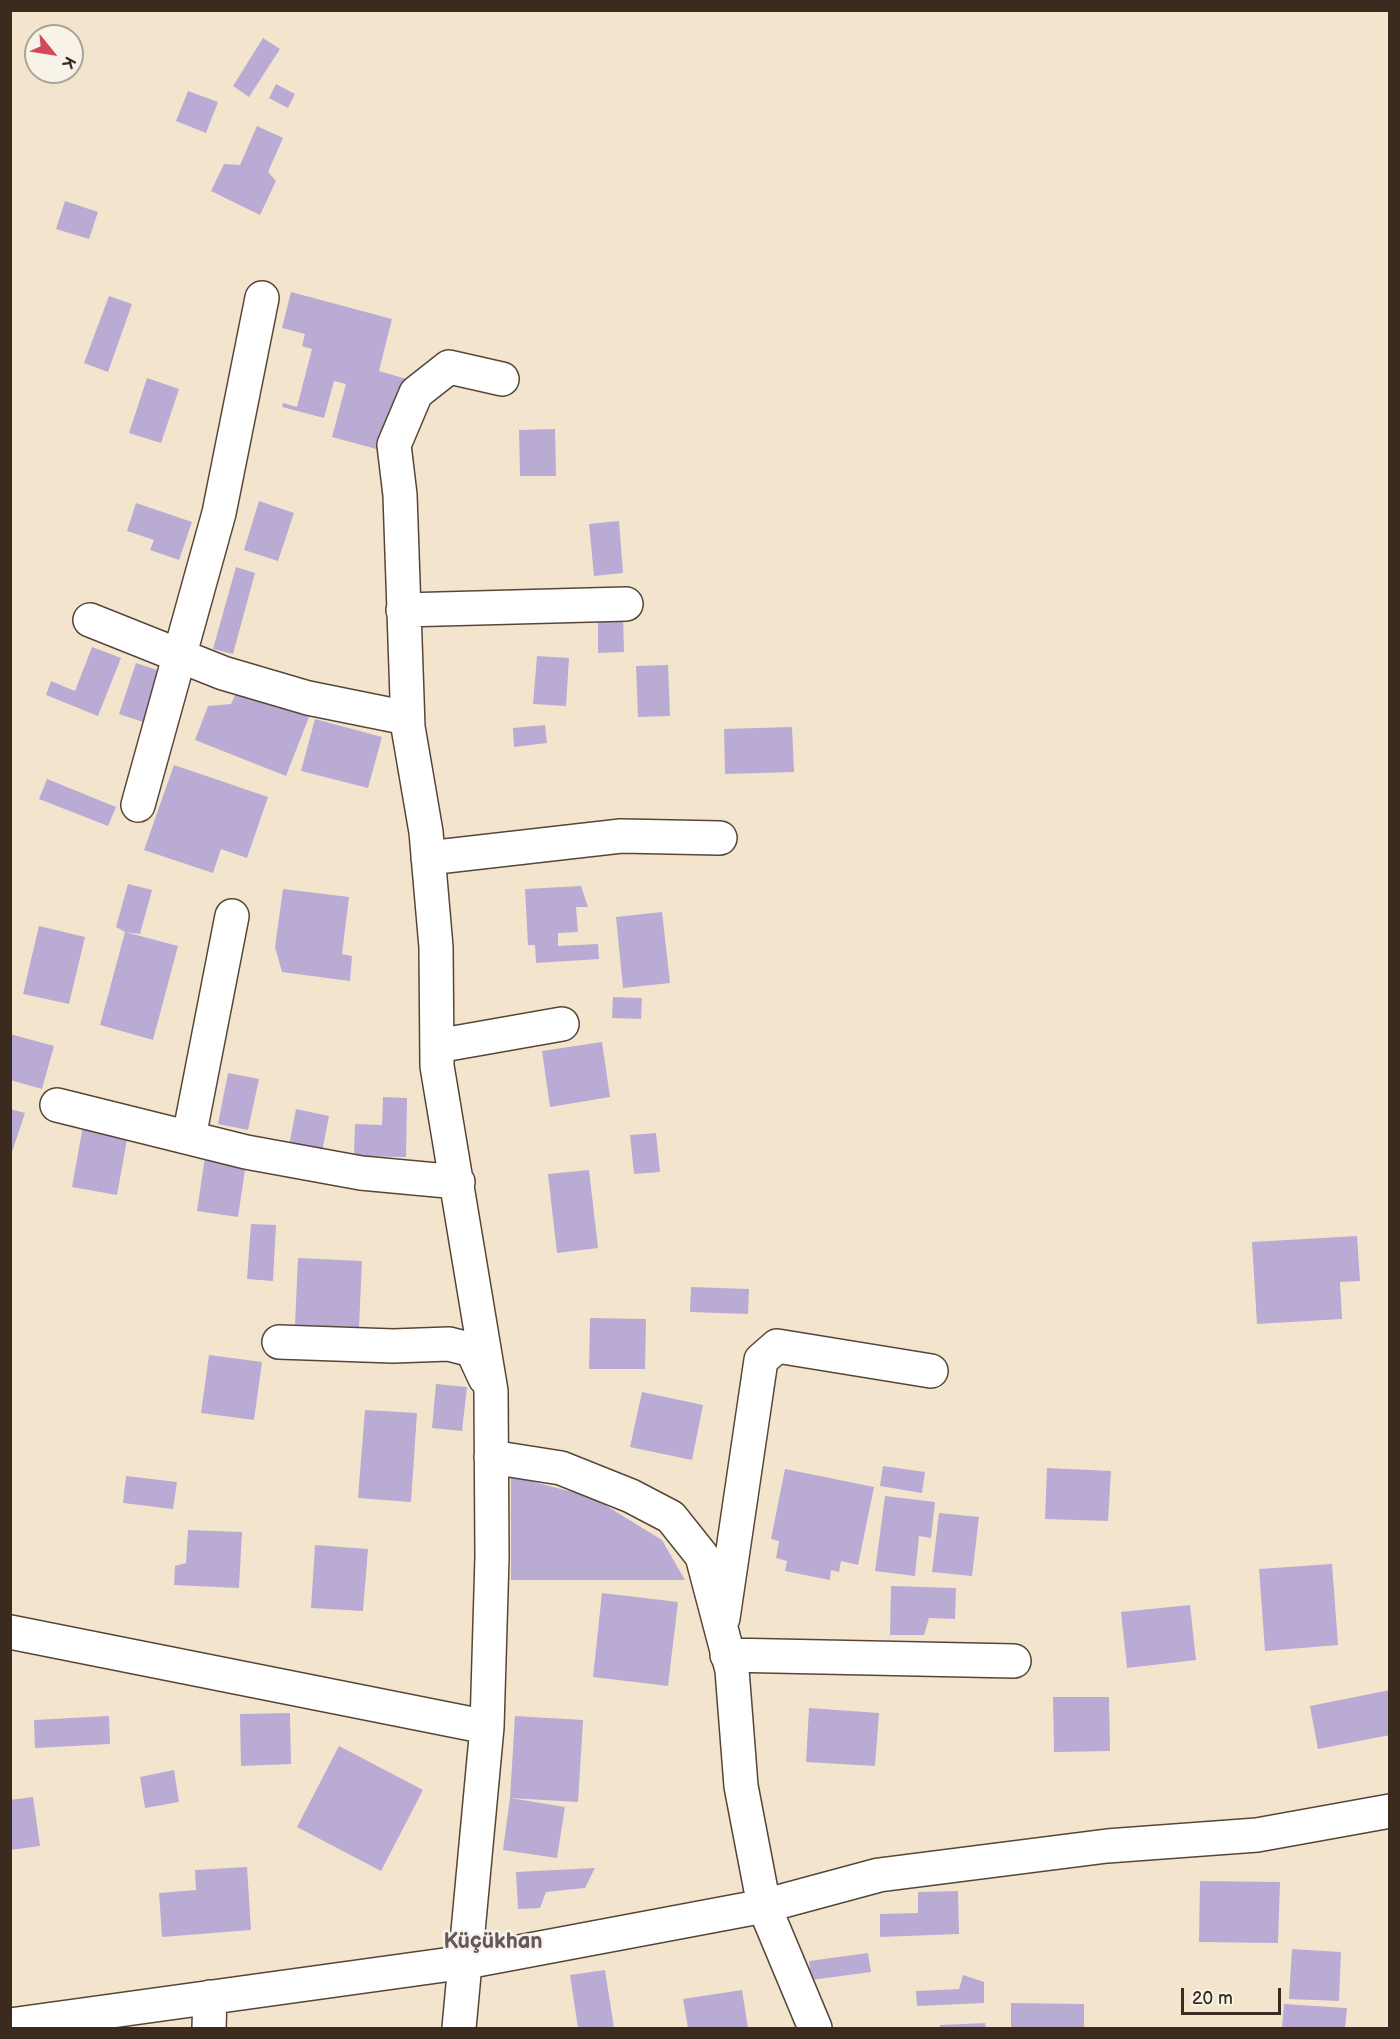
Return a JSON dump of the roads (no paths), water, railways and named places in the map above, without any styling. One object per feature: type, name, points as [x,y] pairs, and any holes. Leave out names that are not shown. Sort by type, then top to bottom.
[{"type":"street","points":[[138,805],[181,657],[219,513],[262,298]]},
{"type":"street","points":[[459,2028],[487,1727],[491,1391],[437,1066],[436,947],[428,858],[407,718],[400,495],[394,445],[416,393],[448,366],[502,379]]},
{"type":"street","points":[[404,610],[627,604]]},
{"type":"street","points":[[90,621],[224,674],[308,698],[407,718]]},
{"type":"street","points":[[428,858],[621,836],[720,838]]},
{"type":"street","points":[[189,1137],[232,916]]},
{"type":"street","points":[[437,1046],[562,1024]]},
{"type":"street","points":[[57,1105],[246,1152],[361,1173],[458,1182]]},
{"type":"street","points":[[279,1342],[393,1346],[449,1344],[472,1350],[491,1391]]},
{"type":"street","points":[[724,1643],[761,1360],[777,1346],[931,1371]]},
{"type":"street","points":[[492,1457],[561,1468],[631,1496],[671,1517],[702,1556],[732,1670],[741,1786],[764,1906],[815,2028]]},
{"type":"street","points":[[10,1632],[487,1727]]},
{"type":"street","points":[[724,1643],[1014,1660]]},
{"type":"street","points":[[10,2025],[466,1962],[764,1906],[879,1875],[1107,1846],[1257,1835],[1389,1811]]},
{"type":"street","points":[[209,2028],[210,1996]]},
{"type":"district","name":"Küçükhan","points":[[493,1942]]}]
